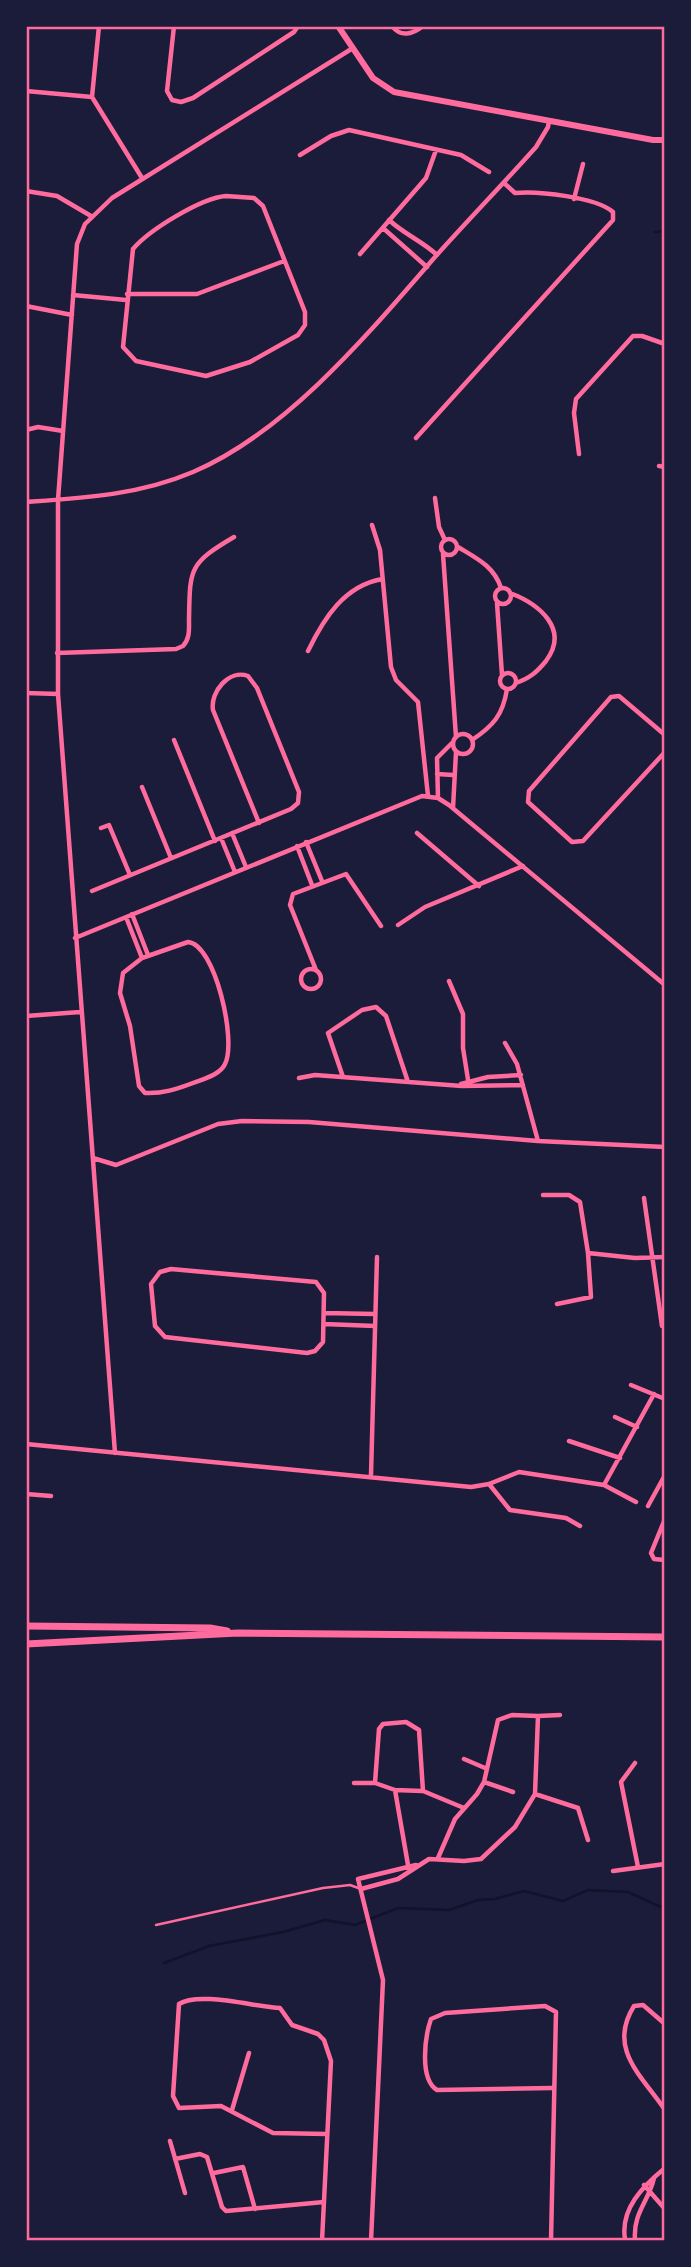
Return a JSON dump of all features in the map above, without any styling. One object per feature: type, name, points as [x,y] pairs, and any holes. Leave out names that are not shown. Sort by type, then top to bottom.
[{"type":"main road","points":[[26,1626],[210,1628],[238,1633]]},
{"type":"main road","points":[[26,1644],[238,1633],[665,1637]]},
{"type":"street","points":[[99,26],[92,97],[142,178]]},
{"type":"street","points":[[175,27],[167,90],[172,100],[181,102],[193,98],[294,32],[298,26]]},
{"type":"street","points":[[338,26],[379,84],[394,92],[665,140]]},
{"type":"street","points":[[392,26],[403,34],[423,26]]},
{"type":"street","points":[[115,1453],[58,694],[58,500],[78,237],[91,216],[142,178],[353,48]]},
{"type":"street","points":[[26,91],[92,97]]},
{"type":"street","points":[[26,502],[99,497],[146,488],[193,472],[231,452],[289,409],[368,333],[504,183],[543,137],[549,120]]},
{"type":"street","points":[[300,155],[331,136],[349,130],[461,155],[489,172]]},
{"type":"street","points":[[359,254],[426,178],[436,150]]},
{"type":"street","points":[[573,199],[583,164]]},
{"type":"street","points":[[416,439],[613,220],[610,209],[546,193],[515,193],[504,183]]},
{"type":"street","points":[[26,191],[57,196],[91,216]]},
{"type":"street","points":[[218,196],[248,197],[260,202],[305,312],[302,330],[250,362],[215,374],[197,374],[130,358],[123,347],[127,297],[131,254],[136,245],[207,200],[218,196]]},
{"type":"street","points":[[390,220],[437,255]]},
{"type":"street","points":[[383,227],[427,267]]},
{"type":"street","points":[[73,295],[127,297],[197,294],[284,261]]},
{"type":"street","points":[[26,306],[72,315]]},
{"type":"street","points":[[579,454],[574,413],[579,393],[633,336],[642,336],[665,344]]},
{"type":"street","points":[[26,430],[38,427],[63,431]]},
{"type":"street","points":[[435,498],[439,527],[445,540]]},
{"type":"street","points":[[372,526],[380,550],[391,667],[396,680],[418,702],[428,796]]},
{"type":"street","points":[[57,653],[176,649],[183,646],[189,634],[191,572],[205,556],[234,537]]},
{"type":"street","points":[[445,540],[453,540],[457,547],[484,563],[498,578],[501,588],[525,599],[548,617],[555,638],[553,652],[538,671],[507,689],[503,711],[496,722],[472,740],[469,753],[456,752]]},
{"type":"street","points":[[445,540],[441,546],[456,752],[453,808]]},
{"type":"street","points":[[443,554],[451,556],[457,547]]},
{"type":"street","points":[[308,651],[317,633],[346,595],[365,582],[382,579]]},
{"type":"street","points":[[501,588],[495,593],[501,685],[507,689]]},
{"type":"street","points":[[497,603],[507,603],[510,593]]},
{"type":"street","points":[[502,675],[512,673],[516,683]]},
{"type":"street","points":[[92,891],[292,809],[300,797],[257,688],[248,677],[237,674],[231,676],[216,692],[213,709],[259,822]]},
{"type":"street","points":[[26,693],[58,694]]},
{"type":"street","points":[[665,735],[620,696],[611,697],[528,791],[528,802],[572,842],[583,841],[665,752]]},
{"type":"street","points":[[438,799],[437,758],[454,740],[465,735],[472,740]]},
{"type":"street","points":[[174,740],[215,841]]},
{"type":"street","points":[[437,774],[453,775]]},
{"type":"street","points":[[142,787],[171,858]]},
{"type":"street","points":[[75,938],[413,798],[428,796],[453,808],[665,985]]},
{"type":"street","points":[[101,828],[109,825],[130,875]]},
{"type":"street","points":[[232,833],[246,867]]},
{"type":"street","points":[[417,833],[479,886]]},
{"type":"street","points":[[221,838],[235,872]]},
{"type":"street","points":[[306,842],[322,881]]},
{"type":"street","points":[[297,846],[312,885]]},
{"type":"street","points":[[398,925],[425,908],[523,866]]},
{"type":"street","points":[[316,970],[303,972],[301,979],[306,988],[316,989],[321,975],[316,970],[290,905],[293,894],[341,874],[350,877],[381,926]]},
{"type":"street","points":[[132,914],[148,955]]},
{"type":"street","points":[[126,917],[142,958]]},
{"type":"street","points":[[188,942],[200,946],[230,1023],[228,1056],[223,1068],[176,1090],[155,1094],[145,1093],[138,1086],[130,1026],[120,993],[125,968],[148,955],[188,942]]},
{"type":"street","points":[[449,981],[463,1014],[463,1048],[469,1083]]},
{"type":"street","points":[[342,1077],[328,1033],[362,1010],[376,1007],[386,1016],[408,1082]]},
{"type":"street","points":[[26,1016],[80,1012]]},
{"type":"street","points":[[505,1043],[521,1075],[538,1141]]},
{"type":"street","points":[[299,1078],[315,1075],[461,1084],[521,1075]]},
{"type":"street","points":[[469,1083],[523,1085]]},
{"type":"street","points":[[93,1158],[116,1166],[218,1124],[242,1121],[309,1122],[538,1141],[665,1147]]},
{"type":"street","points":[[543,1195],[569,1195],[577,1199],[582,1208],[588,1253],[591,1297],[557,1304]]},
{"type":"street","points":[[645,1198],[662,1326]]},
{"type":"street","points":[[588,1253],[665,1257]]},
{"type":"street","points":[[372,1475],[377,1257]]},
{"type":"street","points":[[167,1269],[313,1281],[324,1293],[324,1313],[323,1342],[314,1351],[307,1353],[170,1339],[155,1326],[151,1283],[157,1274],[167,1269]]},
{"type":"street","points":[[324,1313],[375,1314]]},
{"type":"street","points":[[324,1324],[375,1326]]},
{"type":"street","points":[[631,1385],[665,1399]]},
{"type":"street","points":[[604,1485],[654,1394]]},
{"type":"street","points":[[615,1417],[637,1427]]},
{"type":"street","points":[[569,1441],[620,1458]]},
{"type":"street","points":[[26,1444],[372,1475],[471,1487],[489,1484],[507,1475],[528,1472],[604,1485],[636,1502]]},
{"type":"street","points":[[648,1506],[665,1475]]},
{"type":"street","points":[[489,1484],[510,1510],[566,1518],[580,1526]]},
{"type":"street","points":[[26,1494],[51,1496]]},
{"type":"street","points":[[665,1519],[650,1553],[654,1559],[665,1560]]},
{"type":"street","points":[[438,1858],[447,1832],[484,1782],[485,1768],[498,1720],[512,1715],[560,1715]]},
{"type":"street","points":[[360,1889],[393,1881],[409,1868],[438,1858],[472,1861],[487,1855],[515,1827],[535,1794],[538,1716]]},
{"type":"street","points":[[375,1783],[379,1729],[391,1721],[406,1722],[419,1730],[422,1791]]},
{"type":"street","points":[[464,1759],[485,1768]]},
{"type":"street","points":[[635,1763],[621,1782],[638,1867]]},
{"type":"street","points":[[484,1782],[513,1792]]},
{"type":"street","points":[[355,1783],[375,1783],[395,1790],[422,1791],[464,1808]]},
{"type":"street","points":[[395,1790],[409,1868]]},
{"type":"street","points":[[535,1794],[578,1808],[588,1840]]},
{"type":"street","points":[[613,1871],[665,1864]]},
{"type":"street","points":[[371,2241],[383,1997],[373,1935],[358,1879],[409,1868]]},
{"type":"street","points":[[322,2241],[332,2070],[329,2052],[317,2034],[292,2025],[280,2008],[234,2001],[181,2002],[177,2009],[174,2101],[185,2110],[216,2106],[232,2110],[273,2133],[327,2134]]},
{"type":"street","points":[[665,2024],[643,2005],[635,2006],[628,2019],[625,2051],[629,2063],[665,2110]]},
{"type":"street","points":[[551,2241],[552,2088],[557,2017],[550,2007],[445,2013],[431,2020],[426,2072],[431,2087],[446,2092],[552,2088]]},
{"type":"street","points":[[232,2110],[249,2053]]},
{"type":"street","points":[[170,2141],[185,2193]]},
{"type":"street","points":[[175,2159],[203,2155],[214,2173],[223,2209],[232,2212],[324,2202]]},
{"type":"street","points":[[214,2173],[243,2167],[255,2209]]},
{"type":"street","points":[[625,2239],[625,2217],[644,2185],[665,2168]]},
{"type":"street","points":[[635,2239],[635,2218],[651,2191],[654,2177]]},
{"type":"street","points":[[644,2185],[665,2209]]},
{"type":"lane","points":[[350,1885],[358,1879]]},
{"type":"lane","points":[[156,1925],[323,1888],[350,1885],[360,1889]]},
{"type":"waterway","points":[[655,232],[665,231]]},
{"type":"waterway","points":[[164,1963],[209,1946],[283,1932],[325,1920],[355,1925],[398,1908],[449,1910],[478,1900],[495,1899],[524,1891],[563,1901],[588,1890],[628,1892],[661,1907]]}]
